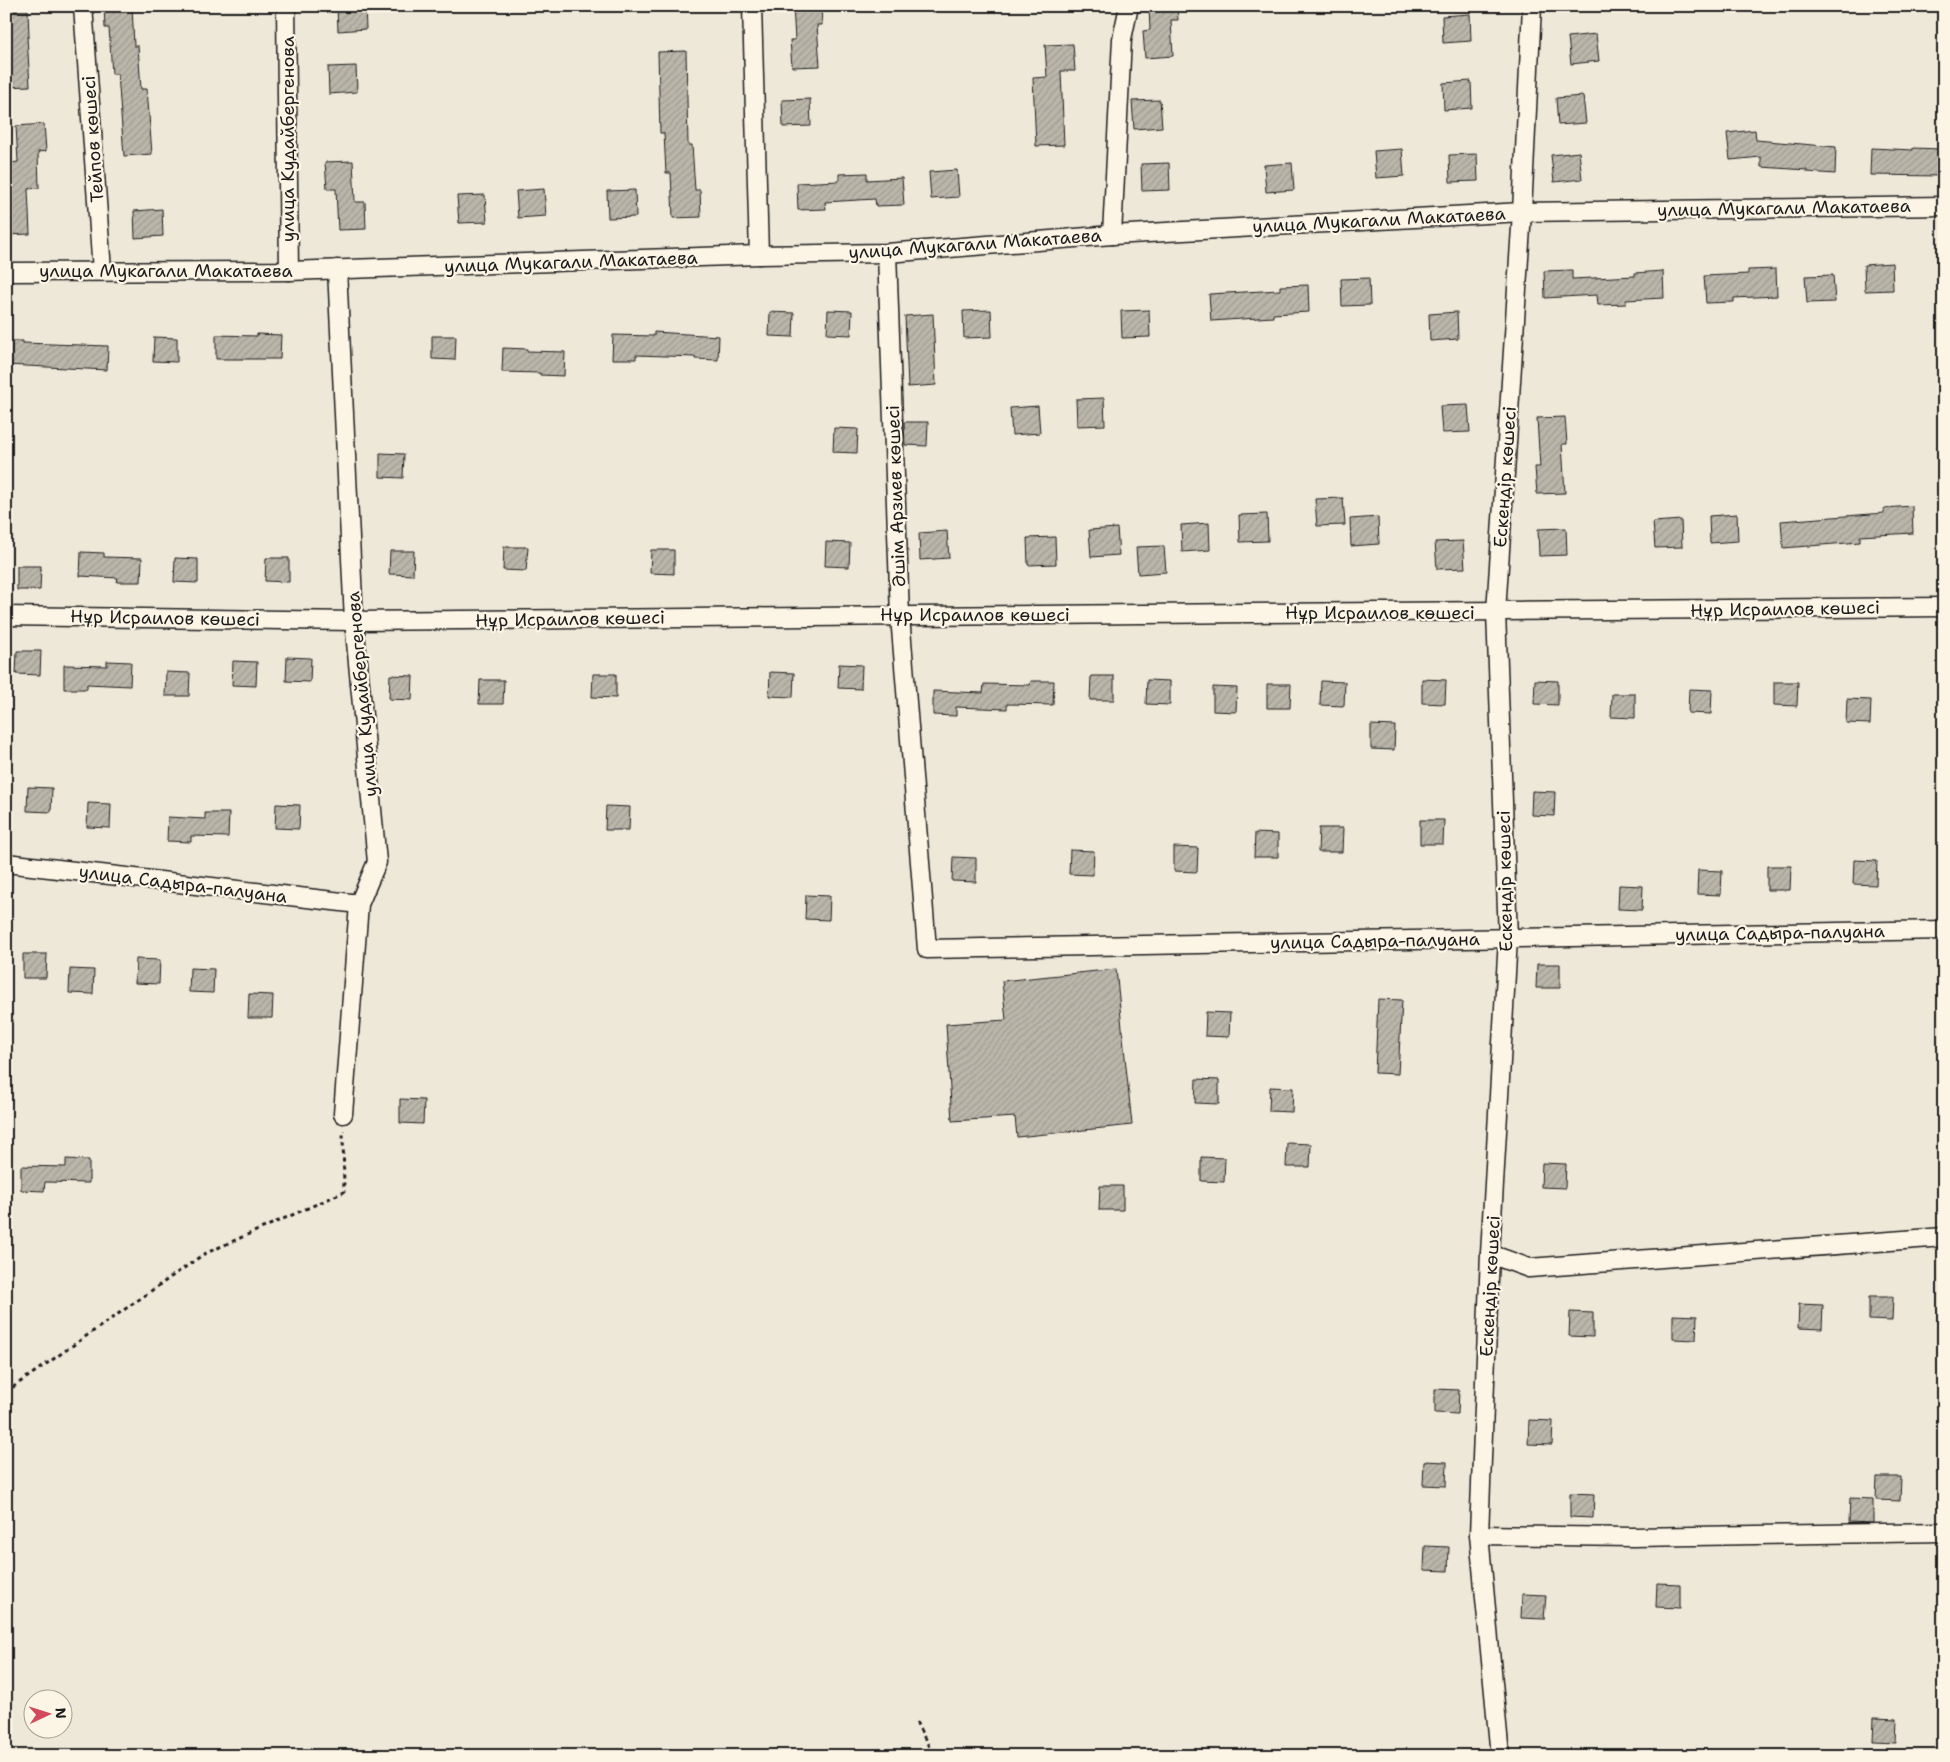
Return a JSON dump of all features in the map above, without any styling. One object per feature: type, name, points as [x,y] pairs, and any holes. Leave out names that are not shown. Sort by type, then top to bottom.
[{"type":"street","name":"Тейпов көшесі","points":[[83,6],[102,271]]},
{"type":"street","name":"улица Кудайбергенова","points":[[286,6],[289,271]]},
{"type":"street","points":[[752,6],[759,255]]},
{"type":"street","points":[[1112,234],[1122,39],[1129,6]]},
{"type":"street","name":"Ескендір көшесі","points":[[1500,1756],[1480,1535],[1490,1254],[1508,938],[1496,612],[1522,212],[1532,6]]},
{"type":"street","name":"улица Мукагали Макатаева","points":[[6,272],[289,271],[759,255],[888,253],[1112,234],[1522,212],[1944,206]]},
{"type":"street","name":"Әшім Арзиев көшесі","points":[[888,253],[900,616],[927,949]]},
{"type":"street","name":"улица Кудайбергенова","points":[[337,269],[354,621],[377,862],[359,904],[343,1114]]},
{"type":"street","name":"Нұр Исраилов көшесі","points":[[6,616],[354,621],[1944,608]]},
{"type":"street","name":"улица Садыра-палуана","points":[[6,863],[359,904]]},
{"type":"street","name":"улица Садыра-палуана","points":[[927,949],[1944,930]]},
{"type":"street","points":[[1490,1254],[1529,1268],[1944,1237]]},
{"type":"street","points":[[1480,1535],[1632,1537],[1944,1532]]},
{"type":"path","points":[[6,1392],[204,1254],[344,1192],[343,1114]]},
{"type":"path","points":[[916,1722],[934,1756]]},
{"type":"building","points":[[104,6],[132,6],[134,46],[138,46],[141,89],[147,89],[152,154],[124,156],[118,74],[112,74],[109,28],[105,28]]},
{"type":"building","points":[[337,6],[365,6],[366,29],[338,31]]},
{"type":"building","points":[[793,6],[821,6],[822,25],[817,25],[820,66],[792,67],[790,40],[795,40]]},
{"type":"building","points":[[1149,6],[1177,6],[1178,20],[1171,20],[1173,56],[1145,58],[1143,31],[1150,30]]},
{"type":"building","points":[[28,10],[29,37],[27,37],[30,86],[6,87],[6,11]]},
{"type":"building","points":[[1470,14],[1471,41],[1443,43],[1442,16]]},
{"type":"building","points":[[1596,34],[1599,61],[1571,64],[1568,37]]},
{"type":"building","points":[[1073,44],[1075,71],[1061,71],[1064,145],[1036,146],[1033,78],[1047,77],[1045,45]]},
{"type":"building","points":[[686,51],[688,145],[692,145],[695,190],[700,190],[701,217],[673,218],[671,173],[666,173],[664,133],[660,133],[658,52]]},
{"type":"building","points":[[356,66],[357,92],[329,94],[328,67]]},
{"type":"building","points":[[1471,81],[1472,108],[1444,110],[1443,83]]},
{"type":"building","points":[[1583,96],[1586,123],[1558,125],[1556,98]]},
{"type":"building","points":[[810,99],[811,126],[783,127],[782,100]]},
{"type":"building","points":[[1160,100],[1162,127],[1134,129],[1132,101]]},
{"type":"building","points":[[44,124],[46,151],[38,152],[39,188],[28,189],[30,234],[6,235],[6,208],[12,208],[10,163],[18,162],[16,126]]},
{"type":"building","points":[[1755,130],[1756,140],[1836,147],[1835,174],[1761,167],[1761,157],[1730,160],[1727,133]]},
{"type":"building","points":[[1871,148],[1941,149],[1940,176],[1870,175]]},
{"type":"building","points":[[1402,149],[1404,176],[1376,178],[1374,151]]},
{"type":"building","points":[[1579,152],[1582,179],[1554,182],[1551,155]]},
{"type":"building","points":[[1477,154],[1478,181],[1450,182],[1449,155]]},
{"type":"building","points":[[353,161],[355,202],[365,202],[366,229],[338,230],[336,189],[327,189],[325,162]]},
{"type":"building","points":[[1169,163],[1170,190],[1142,191],[1141,164]]},
{"type":"building","points":[[1292,163],[1294,190],[1266,192],[1264,165]]},
{"type":"building","points":[[957,170],[959,197],[931,199],[929,172]]},
{"type":"building","points":[[867,173],[867,180],[902,178],[904,205],[876,206],[875,199],[825,202],[826,209],[798,210],[797,183],[839,181],[839,174]]},
{"type":"building","points":[[544,189],[546,216],[518,218],[516,191]]},
{"type":"building","points":[[635,190],[636,217],[608,218],[607,191]]},
{"type":"building","points":[[485,195],[487,222],[459,223],[457,196]]},
{"type":"building","points":[[162,209],[163,236],[135,238],[134,211]]},
{"type":"building","points":[[1892,263],[1893,290],[1865,291],[1864,265]]},
{"type":"building","points":[[1776,269],[1777,296],[1734,298],[1734,302],[1706,303],[1704,276],[1748,274],[1748,270]]},
{"type":"building","points":[[1572,270],[1572,279],[1635,276],[1635,273],[1663,271],[1664,298],[1626,300],[1626,304],[1598,305],[1597,295],[1545,298],[1544,271]]},
{"type":"building","points":[[1833,275],[1835,302],[1807,303],[1805,276]]},
{"type":"building","points":[[1369,278],[1370,305],[1342,306],[1341,279]]},
{"type":"building","points":[[1308,285],[1309,312],[1273,314],[1273,317],[1211,321],[1209,294],[1280,290],[1280,286]]},
{"type":"building","points":[[828,310],[852,311],[851,335],[827,334]]},
{"type":"building","points":[[991,310],[992,337],[964,338],[963,311]]},
{"type":"building","points":[[1149,310],[1150,337],[1122,338],[1121,311]]},
{"type":"building","points":[[770,312],[794,313],[793,337],[769,336]]},
{"type":"building","points":[[1457,312],[1458,339],[1430,341],[1429,314]]},
{"type":"building","points":[[933,314],[936,385],[908,387],[905,316]]},
{"type":"building","points":[[654,332],[719,336],[718,360],[695,359],[695,357],[636,355],[636,359],[612,359],[613,335],[654,336]]},
{"type":"building","points":[[257,334],[281,335],[280,359],[216,359],[216,335],[257,336]]},
{"type":"building","points":[[432,336],[456,336],[455,360],[432,359]]},
{"type":"building","points":[[154,337],[177,338],[177,362],[153,361]]},
{"type":"building","points":[[6,341],[108,346],[107,370],[6,365]]},
{"type":"building","points":[[503,348],[565,352],[564,376],[502,372]]},
{"type":"building","points":[[1104,398],[1105,425],[1077,426],[1076,399]]},
{"type":"building","points":[[1468,405],[1470,432],[1442,433],[1440,406]]},
{"type":"building","points":[[1038,406],[1040,433],[1012,435],[1010,408]]},
{"type":"building","points":[[1565,417],[1567,444],[1562,444],[1565,493],[1537,494],[1535,467],[1540,467],[1537,418]]},
{"type":"building","points":[[904,422],[928,422],[927,446],[905,445]]},
{"type":"building","points":[[834,428],[858,429],[857,453],[833,452]]},
{"type":"building","points":[[380,453],[404,454],[403,478],[380,477]]},
{"type":"building","points":[[1343,498],[1345,525],[1317,526],[1315,499]]},
{"type":"building","points":[[1912,506],[1913,533],[1860,536],[1860,542],[1783,548],[1781,521],[1884,513],[1884,508]]},
{"type":"building","points":[[1267,514],[1268,541],[1240,542],[1239,515]]},
{"type":"building","points":[[1737,514],[1738,541],[1710,543],[1709,516]]},
{"type":"building","points":[[1378,517],[1379,544],[1351,546],[1350,519]]},
{"type":"building","points":[[1681,520],[1682,547],[1655,548],[1653,522]]},
{"type":"building","points":[[1209,523],[1210,550],[1182,552],[1181,525]]},
{"type":"building","points":[[1117,528],[1119,555],[1091,557],[1089,530]]},
{"type":"building","points":[[1566,528],[1567,555],[1539,556],[1538,529]]},
{"type":"building","points":[[947,531],[949,558],[920,560],[919,533]]},
{"type":"building","points":[[1055,537],[1056,564],[1028,565],[1027,538]]},
{"type":"building","points":[[1463,541],[1465,568],[1437,569],[1435,542]]},
{"type":"building","points":[[826,542],[850,543],[849,567],[825,566]]},
{"type":"building","points":[[1164,546],[1166,572],[1138,574],[1136,547]]},
{"type":"building","points":[[504,547],[528,547],[526,571],[503,570]]},
{"type":"building","points":[[651,550],[674,550],[674,574],[650,573]]},
{"type":"building","points":[[390,551],[414,551],[413,575],[389,574]]},
{"type":"building","points":[[81,552],[104,553],[104,557],[142,558],[141,582],[117,582],[118,578],[80,576]]},
{"type":"building","points":[[175,558],[198,559],[198,583],[174,582]]},
{"type":"building","points":[[266,558],[289,558],[289,582],[265,581]]},
{"type":"building","points":[[17,566],[41,566],[40,590],[17,590]]},
{"type":"building","points":[[17,651],[41,651],[40,675],[16,674]]},
{"type":"building","points":[[287,657],[311,658],[310,682],[286,681]]},
{"type":"building","points":[[107,661],[131,662],[130,686],[87,684],[87,689],[64,689],[64,665],[107,666]]},
{"type":"building","points":[[233,661],[257,662],[256,686],[232,685]]},
{"type":"building","points":[[839,664],[862,665],[861,689],[838,688]]},
{"type":"building","points":[[166,672],[190,673],[189,696],[165,696]]},
{"type":"building","points":[[770,672],[794,673],[793,697],[769,696]]},
{"type":"building","points":[[593,674],[616,674],[616,698],[592,697]]},
{"type":"building","points":[[390,675],[413,676],[412,700],[389,699]]},
{"type":"building","points":[[1091,676],[1114,676],[1114,700],[1090,700]]},
{"type":"building","points":[[1422,679],[1446,680],[1445,704],[1422,703]]},
{"type":"building","points":[[480,680],[504,680],[503,704],[479,704]]},
{"type":"building","points":[[1147,680],[1170,681],[1170,705],[1146,704]]},
{"type":"building","points":[[1535,680],[1558,681],[1558,705],[1534,704]]},
{"type":"building","points":[[1031,681],[1054,681],[1053,705],[1007,704],[1007,709],[956,707],[956,716],[933,715],[933,691],[983,693],[984,684],[1030,685]]},
{"type":"building","points":[[1321,681],[1345,682],[1344,706],[1320,705]]},
{"type":"building","points":[[1774,682],[1798,682],[1797,706],[1774,705]]},
{"type":"building","points":[[1267,684],[1291,684],[1290,708],[1267,708]]},
{"type":"building","points":[[1213,687],[1237,688],[1236,712],[1213,711]]},
{"type":"building","points":[[1689,689],[1712,690],[1711,714],[1688,713]]},
{"type":"building","points":[[1612,694],[1635,694],[1635,718],[1611,717]]},
{"type":"building","points":[[1847,699],[1871,700],[1870,724],[1846,723]]},
{"type":"building","points":[[1371,725],[1395,726],[1394,750],[1371,749]]},
{"type":"building","points":[[28,787],[52,788],[51,812],[27,811]]},
{"type":"building","points":[[1532,791],[1555,792],[1554,816],[1531,815]]},
{"type":"building","points":[[88,803],[111,804],[110,828],[87,827]]},
{"type":"building","points":[[276,804],[300,805],[299,829],[275,828]]},
{"type":"building","points":[[606,806],[630,807],[629,830],[605,830]]},
{"type":"building","points":[[205,813],[229,813],[228,837],[191,836],[191,842],[167,841],[168,817],[205,819]]},
{"type":"building","points":[[1420,820],[1444,820],[1443,844],[1420,844]]},
{"type":"building","points":[[1319,828],[1343,828],[1342,852],[1318,852]]},
{"type":"building","points":[[1255,833],[1278,834],[1278,857],[1254,857]]},
{"type":"building","points":[[1174,847],[1198,848],[1197,872],[1174,871]]},
{"type":"building","points":[[1070,850],[1094,851],[1093,875],[1069,874]]},
{"type":"building","points":[[953,857],[976,858],[976,882],[952,881]]},
{"type":"building","points":[[1854,860],[1877,861],[1876,885],[1853,884]]},
{"type":"building","points":[[1767,866],[1791,866],[1790,890],[1767,890]]},
{"type":"building","points":[[1698,870],[1722,871],[1721,895],[1697,894]]},
{"type":"building","points":[[1619,885],[1643,886],[1642,910],[1618,909]]},
{"type":"building","points":[[806,895],[830,896],[829,920],[805,919]]},
{"type":"building","points":[[23,954],[47,954],[46,978],[23,978]]},
{"type":"building","points":[[136,959],[160,960],[159,984],[135,983]]},
{"type":"building","points":[[1537,964],[1560,964],[1560,988],[1536,988]]},
{"type":"building","points":[[190,968],[214,969],[213,993],[189,992]]},
{"type":"building","points":[[70,969],[94,970],[93,994],[69,993]]},
{"type":"building","points":[[1116,969],[1132,1125],[1017,1137],[1015,1117],[952,1121],[946,1024],[1006,1020],[1002,981]]},
{"type":"building","points":[[249,994],[273,995],[272,1018],[248,1018]]},
{"type":"building","points":[[1378,999],[1402,1000],[1398,1074],[1375,1073]]},
{"type":"building","points":[[1206,1012],[1230,1013],[1229,1037],[1205,1036]]},
{"type":"building","points":[[1196,1079],[1219,1080],[1219,1104],[1195,1103]]},
{"type":"building","points":[[1270,1087],[1293,1088],[1292,1112],[1269,1111]]},
{"type":"building","points":[[400,1099],[424,1100],[423,1124],[400,1123]]},
{"type":"building","points":[[1287,1143],[1311,1144],[1310,1167],[1286,1167]]},
{"type":"building","points":[[1201,1157],[1225,1158],[1224,1182],[1201,1181]]},
{"type":"building","points":[[66,1159],[89,1160],[89,1183],[45,1182],[44,1191],[21,1190],[21,1166],[66,1167]]},
{"type":"building","points":[[1542,1163],[1566,1164],[1565,1188],[1541,1187]]},
{"type":"building","points":[[1100,1186],[1123,1186],[1123,1210],[1099,1210]]},
{"type":"building","points":[[1869,1297],[1893,1297],[1892,1321],[1869,1320]]},
{"type":"building","points":[[1799,1304],[1823,1305],[1822,1329],[1798,1328]]},
{"type":"building","points":[[1570,1312],[1593,1313],[1593,1337],[1569,1336]]},
{"type":"building","points":[[1673,1315],[1697,1316],[1696,1340],[1673,1339]]},
{"type":"building","points":[[1435,1389],[1459,1390],[1458,1414],[1435,1413]]},
{"type":"building","points":[[1529,1420],[1553,1421],[1552,1445],[1528,1444]]},
{"type":"building","points":[[1424,1461],[1447,1462],[1446,1486],[1423,1485]]},
{"type":"building","points":[[1877,1477],[1901,1477],[1900,1501],[1876,1500]]},
{"type":"building","points":[[1570,1493],[1594,1494],[1593,1518],[1570,1517]]},
{"type":"building","points":[[1850,1498],[1873,1499],[1873,1523],[1849,1522]]},
{"type":"building","points":[[1425,1546],[1449,1547],[1448,1571],[1424,1570]]},
{"type":"building","points":[[1657,1583],[1680,1584],[1680,1608],[1656,1607]]},
{"type":"building","points":[[1522,1594],[1546,1595],[1544,1619],[1521,1618]]},
{"type":"building","points":[[1874,1718],[1897,1719],[1896,1743],[1873,1742]]}]
